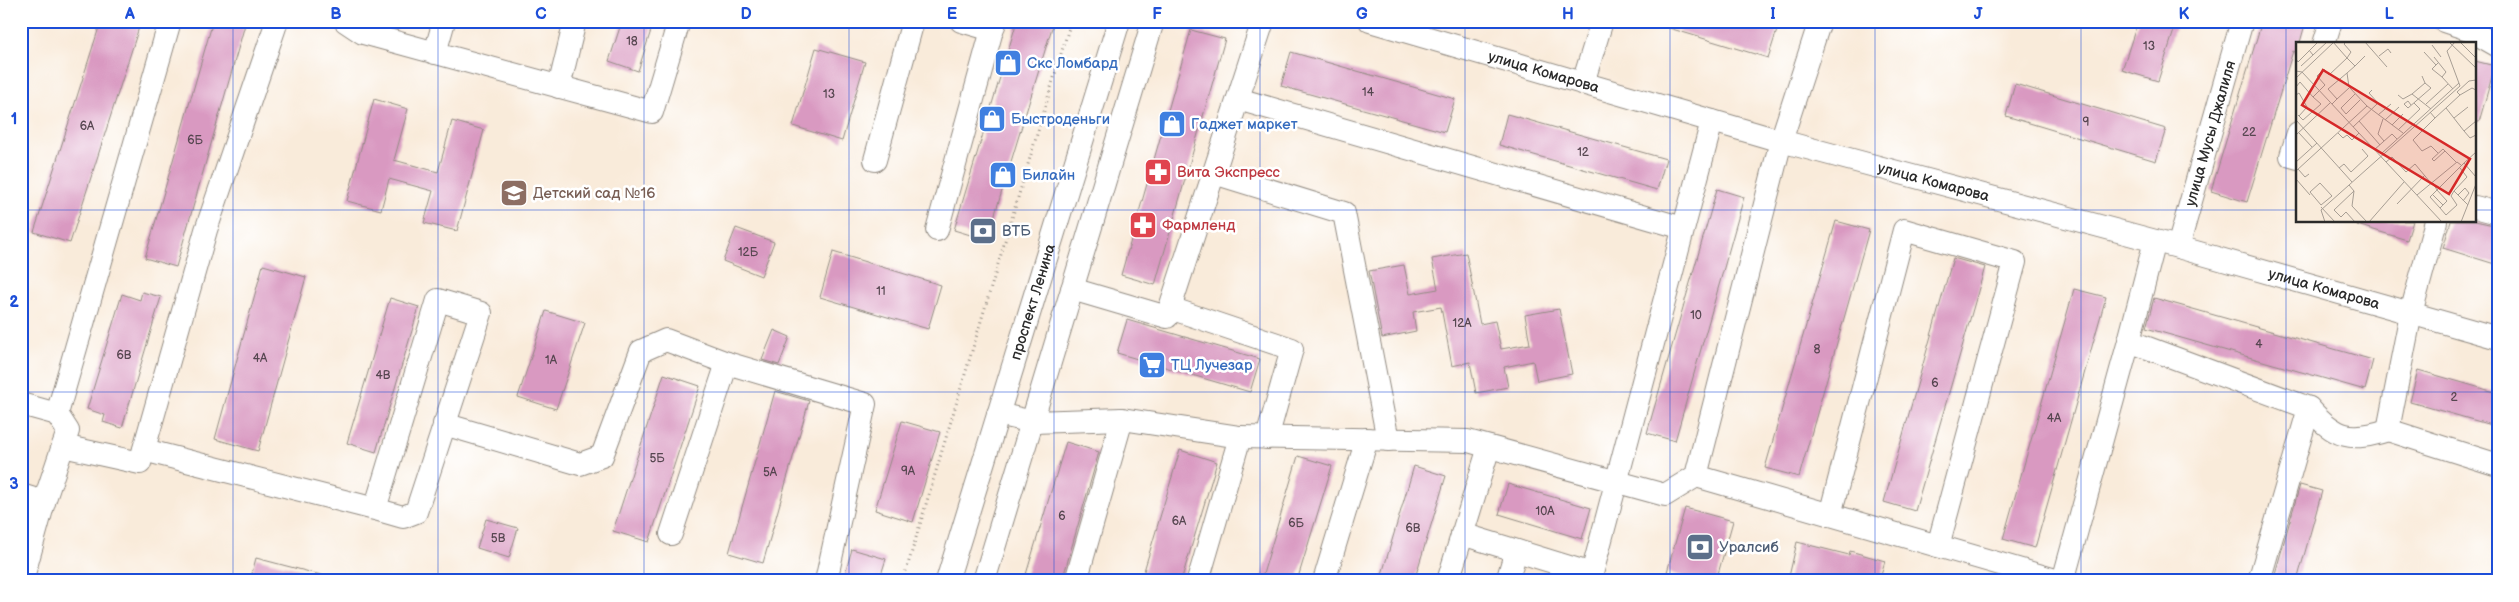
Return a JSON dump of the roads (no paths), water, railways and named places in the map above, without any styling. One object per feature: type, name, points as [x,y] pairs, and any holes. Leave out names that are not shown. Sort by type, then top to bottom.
[{"type":"street","points":[[57,414],[170,21]]},
{"type":"street","points":[[63,446],[140,463],[206,230],[277,21]]},
{"type":"street","points":[[345,21],[363,33],[652,112],[679,21]]},
{"type":"street","points":[[435,52],[444,21]]},
{"type":"street","points":[[559,87],[575,21]]},
{"type":"street","points":[[875,160],[913,21]]},
{"type":"street","points":[[937,230],[994,26],[961,21]]},
{"type":"street","name":"проспект Ленина","points":[[947,581],[1119,21]]},
{"type":"street","points":[[984,581],[1153,21]]},
{"type":"street","points":[[1072,289],[1167,317],[1263,21]]},
{"type":"street","name":"улица Комарова","points":[[1370,21],[1781,141],[2178,247],[2498,338]]},
{"type":"street","points":[[1583,83],[1602,21]]},
{"type":"street","points":[[998,414],[1033,422],[1122,419],[1240,437],[1468,441],[1665,495],[1696,476],[1781,141],[1820,21]]},
{"type":"street","name":"улица Мусы Джалиля","points":[[2178,247],[2242,21]]},
{"type":"street","points":[[2325,42],[2331,21]]},
{"type":"street","points":[[2444,21],[2468,29],[2498,46]]},
{"type":"street","points":[[1238,99],[1684,228]]},
{"type":"street","points":[[1462,534],[1591,577],[1712,121]]},
{"type":"street","points":[[2296,140],[2291,156],[2296,157]]},
{"type":"street","points":[[1214,173],[1344,213],[1378,440],[1324,581]]},
{"type":"street","points":[[2476,207],[2498,214]]},
{"type":"street","points":[[2388,430],[2411,313],[2436,222]]},
{"type":"street","points":[[1830,514],[1904,230],[2015,262],[1938,546]]},
{"type":"street","points":[[2063,581],[2155,241]]},
{"type":"street","points":[[144,450],[403,517],[416,512],[481,313],[438,300],[375,509]]},
{"type":"street","points":[[1170,308],[1292,349],[1267,438]]},
{"type":"street","points":[[444,424],[580,464],[602,456],[641,351],[666,340],[727,363],[864,404],[826,581]]},
{"type":"street","points":[[2129,341],[2309,408],[2333,431],[2347,436],[2366,437],[2388,430],[2498,465]]},
{"type":"street","points":[[671,534],[727,363]]},
{"type":"street","points":[[21,404],[57,414],[68,431],[44,502],[22,581]]},
{"type":"street","points":[[2259,581],[2309,408]]},
{"type":"street","points":[[1076,581],[1122,419]]},
{"type":"street","points":[[1198,581],[1240,437]]},
{"type":"street","points":[[1448,581],[1489,447]]},
{"type":"street","points":[[1696,476],[2059,581]]},
{"type":"street","points":[[21,495],[44,502]]},
{"type":"street","points":[[1507,581],[1516,551]]},
{"type":"place","name":"Скс Ломбард","points":[[1008,63]]},
{"type":"place","name":"Быстроденьги","points":[[992,119]]},
{"type":"place","name":"Гаджет маркет","points":[[1172,124]]},
{"type":"place","name":"Вита Экспресс","points":[[1158,172]]},
{"type":"place","name":"Билайн","points":[[1003,175]]},
{"type":"place","name":"Детский сад №16","points":[[514,193]]},
{"type":"place","name":"Фармленд","points":[[1143,225]]},
{"type":"place","name":"ВТБ","points":[[983,231]]},
{"type":"place","name":"ТЦ Лучезар","points":[[1152,365]]},
{"type":"place","name":"Уралсиб","points":[[1700,547]]}]
